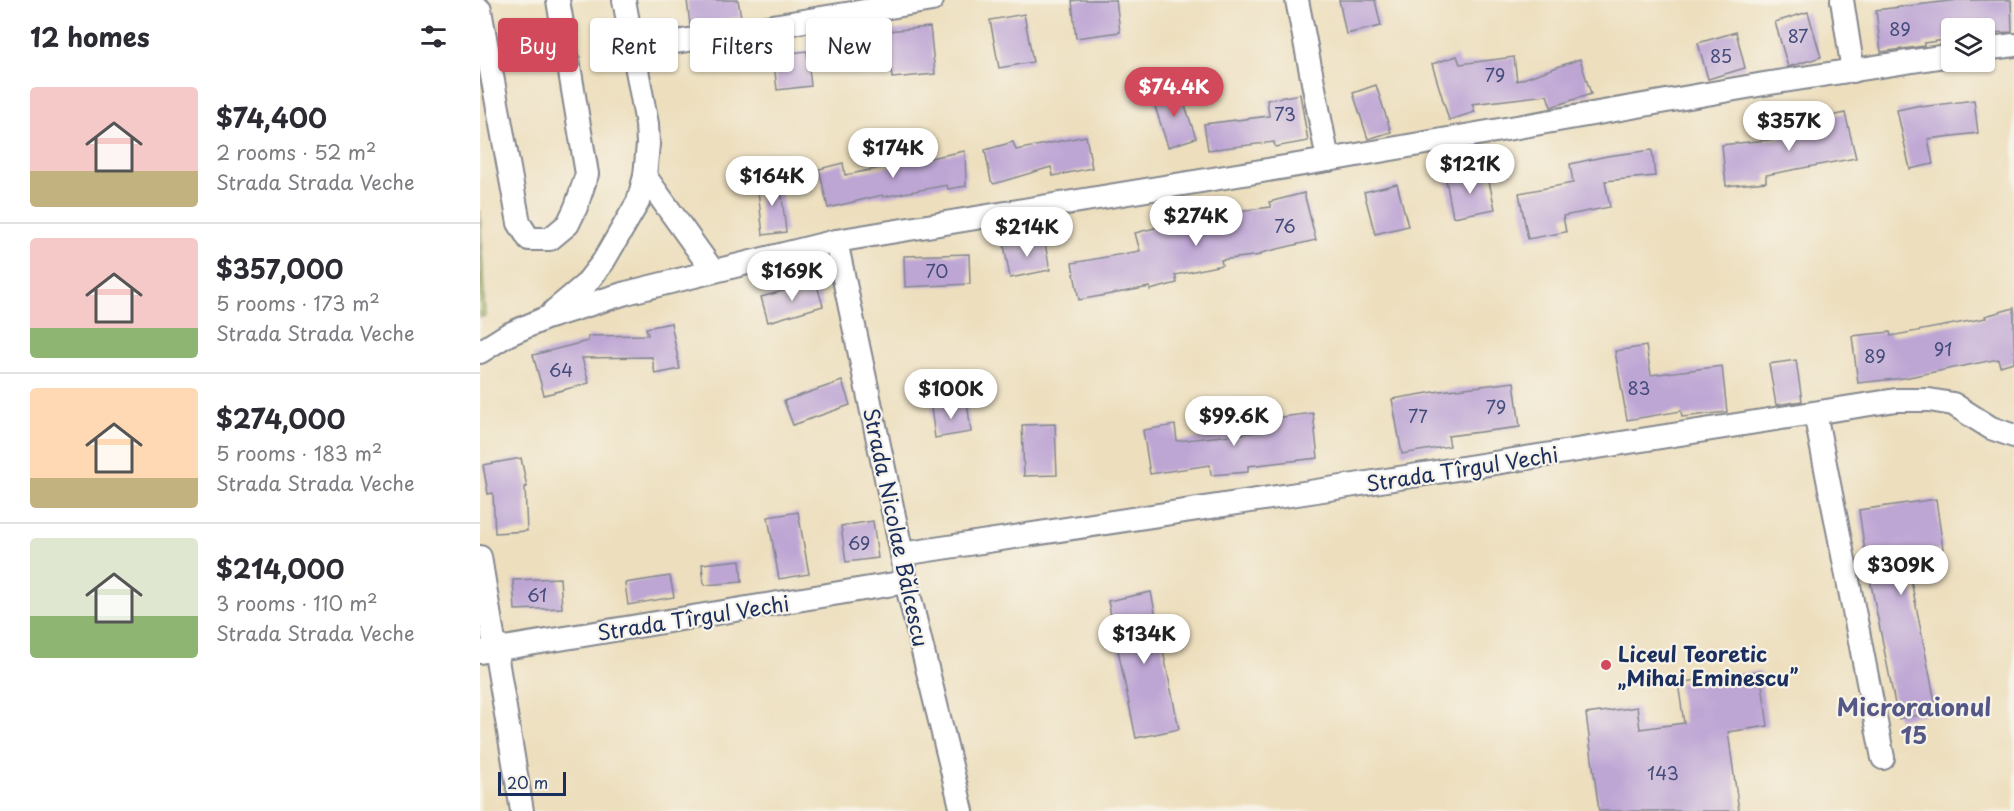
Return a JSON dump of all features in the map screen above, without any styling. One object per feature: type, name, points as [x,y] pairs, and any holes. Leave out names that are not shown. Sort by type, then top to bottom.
[{"type":"street","points":[[480,10],[519,223],[529,239],[550,239],[568,224],[587,174],[558,0]]},
{"type":"street","points":[[624,0],[627,18]]},
{"type":"street","points":[[678,42],[932,0]]},
{"type":"street","points":[[1297,0],[1328,160]]},
{"type":"street","points":[[1842,0],[1853,71]]},
{"type":"street","points":[[1995,48],[2014,45]]},
{"type":"street","points":[[480,352],[507,335],[546,318],[626,293],[836,241],[1328,160],[1752,86],[1941,57]]},
{"type":"street","points":[[546,318],[585,285],[603,262],[638,202],[645,176],[648,144],[647,124],[637,72]]},
{"type":"street","points":[[645,176],[713,271]]},
{"type":"street","name":"Strada Nicolae Bălcescu","points":[[836,241],[906,582],[962,811]]},
{"type":"street","name":"Strada Tîrgul Vechi","points":[[902,554],[1334,489],[1896,400],[1929,400],[1953,404],[1991,428],[2014,436]]},
{"type":"street","points":[[1815,413],[1883,758]]},
{"type":"street","points":[[480,557],[488,651],[522,811]]},
{"type":"street","name":"Strada Tîrgul Vechi","points":[[488,651],[906,582]]},
{"type":"green space","points":[[480,210],[485,316],[480,317]]},
{"type":"building","points":[[687,0],[738,0],[741,17],[690,18],[690,25]]},
{"type":"building","points":[[1116,0],[1120,32],[1076,38],[1072,1]]},
{"type":"building","points":[[1339,0],[1375,0],[1381,26],[1346,34]]},
{"type":"building","points":[[1958,0],[2011,0],[2012,32],[1995,33],[1995,18],[1941,18],[1941,41],[1924,43],[1924,46],[1881,52],[1876,10]]},
{"type":"building","points":[[1808,12],[1821,57],[1788,67],[1775,22]]},
{"type":"building","points":[[1024,14],[1033,62],[999,68],[990,20]]},
{"type":"building","points":[[930,27],[935,74],[892,78],[892,31]]},
{"type":"building","points":[[1736,32],[1745,68],[1708,79],[1698,43]]},
{"type":"building","points":[[806,51],[806,72],[809,72],[811,86],[777,90],[775,72],[794,72],[794,53]]},
{"type":"building","points":[[1457,56],[1460,64],[1514,57],[1517,81],[1580,59],[1591,94],[1551,107],[1547,95],[1472,104],[1475,112],[1449,120],[1432,64]]},
{"type":"building","points":[[1376,85],[1391,132],[1368,139],[1353,93]]},
{"type":"building","points":[[1179,88],[1196,138],[1168,147],[1152,97]]},
{"type":"building","points":[[1300,94],[1308,141],[1275,147],[1274,142],[1208,150],[1204,124],[1269,116],[1267,100]]},
{"type":"building","points":[[1974,100],[1978,133],[1928,139],[1933,164],[1910,169],[1897,110],[1921,105],[1921,107]]},
{"type":"building","points":[[1845,113],[1856,158],[1766,175],[1766,182],[1726,186],[1722,145],[1783,138],[1782,131],[1819,124],[1818,119]]},
{"type":"building","points":[[1086,136],[1092,168],[1053,176],[1051,167],[994,184],[991,181],[985,150],[1013,142],[1016,150]]},
{"type":"building","points":[[1652,150],[1655,176],[1605,181],[1610,207],[1563,216],[1566,232],[1528,239],[1519,193],[1573,183],[1570,164]]},
{"type":"building","points":[[965,151],[966,186],[948,189],[947,185],[883,197],[882,195],[828,208],[819,169],[843,163],[845,175]]},
{"type":"building","points":[[1487,172],[1495,209],[1453,217],[1446,180]]},
{"type":"building","points":[[780,179],[786,232],[763,235],[757,182]]},
{"type":"building","points":[[1397,184],[1408,226],[1375,234],[1364,192]]},
{"type":"building","points":[[1304,193],[1316,240],[1261,253],[1261,255],[1221,260],[1222,265],[1175,275],[1177,283],[1150,290],[1150,287],[1079,300],[1072,263],[1140,251],[1135,233],[1182,221],[1181,215],[1211,209],[1212,214],[1271,207],[1269,202]]},
{"type":"building","points":[[1044,238],[1050,270],[1010,278],[1004,245]]},
{"type":"building","points":[[969,254],[970,284],[905,287],[904,256]]},
{"type":"building","points":[[816,282],[823,306],[768,322],[761,297]]},
{"type":"building","points":[[2014,308],[2014,362],[2000,366],[1998,359],[1904,378],[1858,383],[1852,336],[1890,332],[1891,336],[1986,318],[1985,316]]},
{"type":"building","points":[[671,323],[680,369],[655,374],[652,357],[582,358],[589,383],[544,395],[533,355],[588,341],[588,336],[648,335],[646,328]]},
{"type":"building","points":[[1646,346],[1651,375],[1722,366],[1727,412],[1682,417],[1681,411],[1627,420],[1615,351]]},
{"type":"building","points":[[1796,360],[1802,401],[1776,405],[1769,364]]},
{"type":"building","points":[[842,381],[850,405],[793,425],[784,401]]},
{"type":"building","points":[[1514,382],[1520,427],[1448,436],[1450,446],[1402,454],[1392,399]]},
{"type":"building","points":[[967,402],[971,432],[935,438],[931,407]]},
{"type":"building","points":[[1313,413],[1318,458],[1248,466],[1248,472],[1211,475],[1210,465],[1150,474],[1143,430],[1175,425],[1177,441],[1268,431],[1266,419]]},
{"type":"building","points":[[1055,424],[1057,475],[1024,476],[1022,425]]},
{"type":"building","points":[[521,458],[527,487],[525,487],[527,531],[495,533],[493,493],[488,494],[483,465]]},
{"type":"building","points":[[1936,499],[1943,549],[1906,555],[1937,712],[1898,719],[1866,559],[1859,510]]},
{"type":"building","points":[[798,512],[809,574],[779,579],[768,517]]},
{"type":"building","points":[[873,521],[878,558],[846,562],[841,526]]},
{"type":"building","points":[[740,560],[742,582],[704,585],[702,564]]},
{"type":"building","points":[[670,576],[674,597],[628,605],[625,583]]},
{"type":"building","points":[[560,578],[562,608],[515,610],[513,580]]},
{"type":"building","points":[[1151,592],[1179,729],[1136,738],[1108,601]]},
{"type":"building","points":[[1760,671],[1768,726],[1728,732],[1739,811],[1599,811],[1586,714],[1637,707],[1640,729],[1684,723],[1678,683]]},
{"type":"place","name":"Liceul Teoretic „Mihai Eminescu”","points":[[1606,665]]},
{"type":"district","name":"Microraionul 15","points":[[1914,720]]}]
